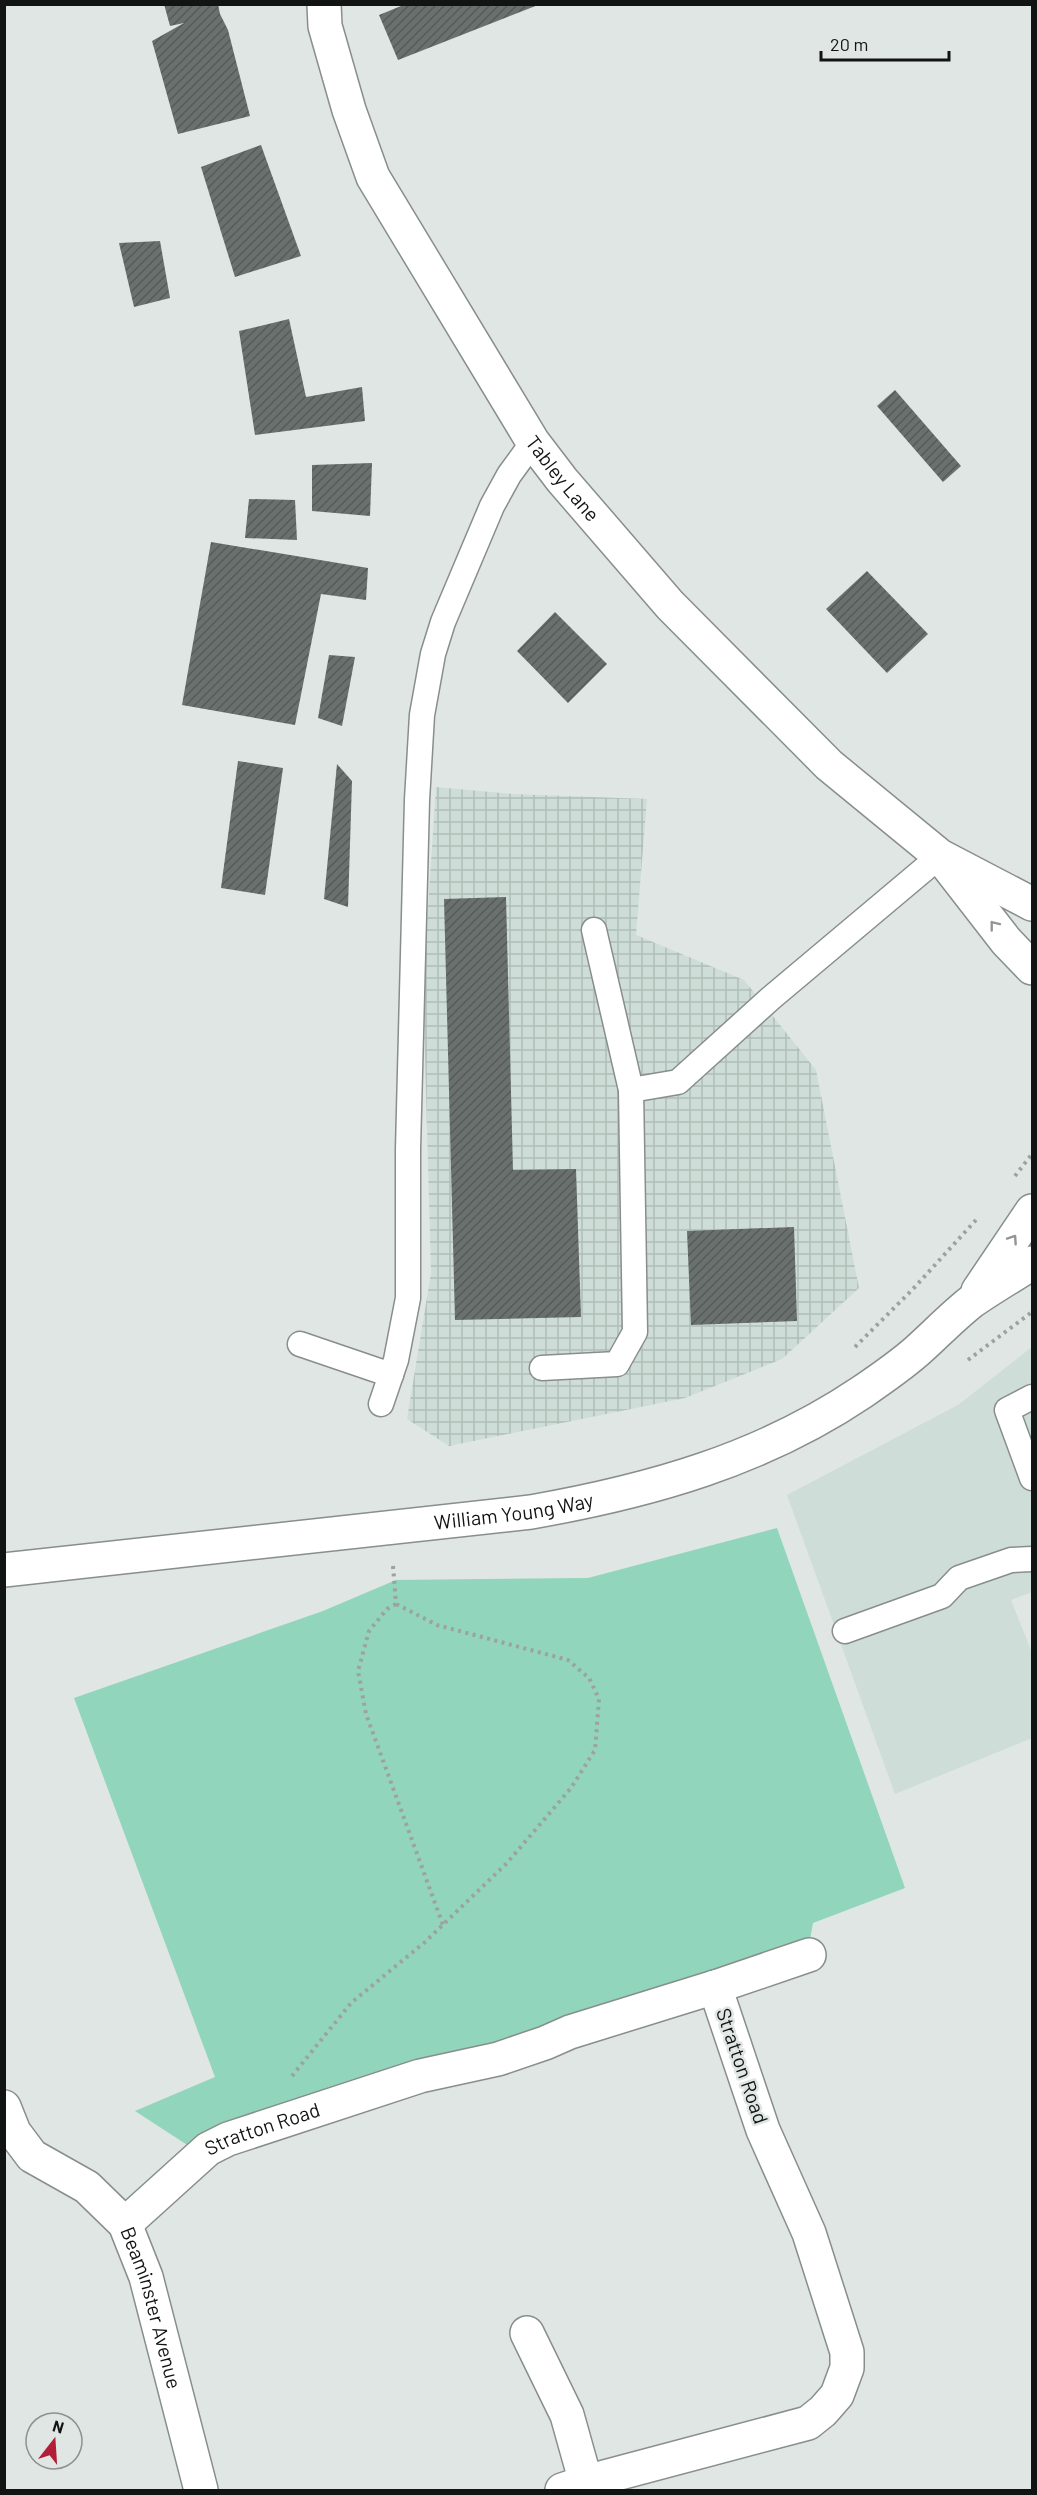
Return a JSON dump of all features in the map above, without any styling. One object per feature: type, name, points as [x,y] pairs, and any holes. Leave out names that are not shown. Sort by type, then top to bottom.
[{"type":"main road","name":"Tabley Lane","points":[[324,4],[324,26],[373,177],[533,442],[562,480],[655,588],[714,651],[829,765],[940,856],[1032,904]]},
{"type":"main road","name":"Tabley Lane","points":[[940,856],[1006,941],[1032,968]]},
{"type":"main road","name":"William Young Way","points":[[971,1303],[1032,1211]]},
{"type":"main road","name":"William Young Way","points":[[4,1570],[531,1512],[601,1500],[664,1484],[731,1461],[797,1431],[860,1393],[888,1373],[971,1303],[1032,1263]]},
{"type":"main road","points":[[715,1987],[809,1955]]},
{"type":"main road","name":"Stratton Road","points":[[125,2224],[207,2149],[228,2139],[420,2076],[498,2059],[570,2032],[715,1987],[763,2130],[809,2233],[841,2327],[847,2352],[847,2368],[837,2395],[823,2412],[808,2422],[579,2488],[567,2415],[527,2333]]},
{"type":"main road","name":"Beaminster Avenue","points":[[4,2107],[14,2132],[32,2156],[87,2187],[125,2224],[146,2277],[201,2490]]},
{"type":"lane","points":[[381,1404],[391,1375],[408,1298],[408,1149],[417,801],[422,715],[433,654],[443,622],[492,506],[509,475],[533,442]]},
{"type":"lane","points":[[631,1090],[678,1082],[771,998],[940,856]]},
{"type":"lane","points":[[542,1368],[616,1364],[635,1332],[631,1090],[594,930]]},
{"type":"lane","points":[[300,1344],[391,1375]]},
{"type":"lane","points":[[1032,1397],[1007,1410],[1032,1478]]},
{"type":"lane","points":[[844,1631],[942,1596],[959,1578],[1011,1560],[1032,1559]]},
{"type":"path","points":[[1013,1178],[1032,1154]]},
{"type":"path","points":[[849,1353],[913,1289],[984,1212]]},
{"type":"path","points":[[393,1562],[396,1604]]},
{"type":"path","points":[[396,1604],[387,1609],[369,1631],[358,1671],[366,1714],[443,1925]]},
{"type":"path","points":[[296,2118],[285,2086],[351,2003],[443,1925],[507,1863],[571,1788],[595,1750],[600,1699],[589,1678],[568,1660],[437,1625],[396,1604]]},
{"type":"shaded area","points":[[436,787],[513,794],[647,799],[636,935],[744,980],[816,1070],[859,1288],[782,1359],[685,1398],[449,1446],[407,1419],[431,1273],[423,984]]},
{"type":"shaded area","points":[[1032,1347],[1032,1592],[1011,1600],[1032,1653],[1032,1738],[895,1794],[787,1495],[958,1405]]},
{"type":"green space","points":[[777,1528],[905,1888],[813,1923],[808,1950],[195,2150],[135,2111],[215,2077],[74,1698],[323,1611],[396,1580],[588,1578]]},
{"type":"building","points":[[164,4],[218,4],[228,30],[250,116],[178,134],[152,41],[184,23],[170,26]]},
{"type":"building","points":[[406,4],[538,5],[398,60],[379,15]]},
{"type":"building","points":[[261,145],[301,256],[235,277],[201,167]]},
{"type":"building","points":[[160,241],[170,298],[134,307],[119,243]]},
{"type":"building","points":[[289,319],[306,397],[362,387],[365,421],[255,435],[239,331]]},
{"type":"building","points":[[895,390],[961,466],[943,482],[877,406]]},
{"type":"building","points":[[372,463],[370,516],[312,511],[312,465]]},
{"type":"building","points":[[249,499],[295,500],[297,540],[245,538]]},
{"type":"building","points":[[211,542],[368,568],[366,600],[321,594],[295,725],[182,705]]},
{"type":"building","points":[[867,571],[928,634],[887,673],[826,609]]},
{"type":"building","points":[[555,612],[607,664],[568,703],[517,651]]},
{"type":"building","points":[[329,655],[355,657],[342,726],[318,718]]},
{"type":"building","points":[[238,761],[283,768],[265,895],[221,888]]},
{"type":"building","points":[[337,764],[352,781],[348,907],[324,899]]},
{"type":"building","points":[[506,897],[513,1170],[576,1169],[581,1317],[455,1320],[444,899]]},
{"type":"building","points":[[794,1227],[797,1321],[691,1325],[687,1231]]}]
